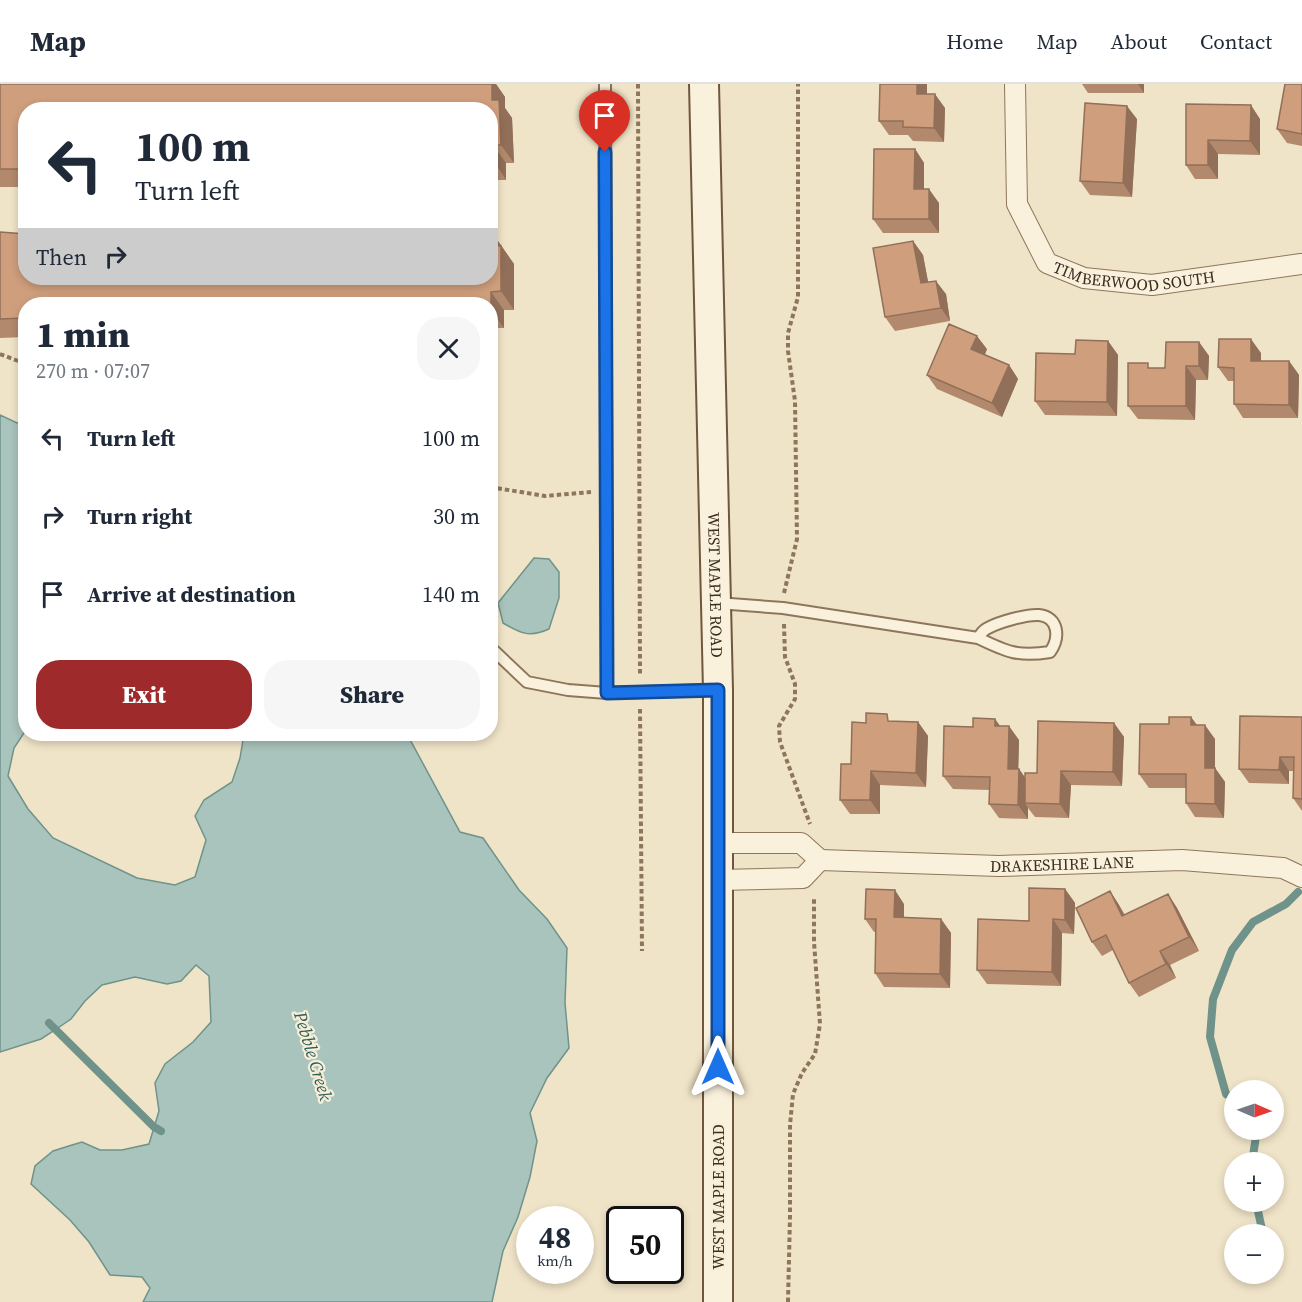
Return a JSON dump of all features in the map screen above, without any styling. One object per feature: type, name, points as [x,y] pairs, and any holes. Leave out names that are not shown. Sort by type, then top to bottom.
[{"type":"main road","name":"WEST MAPLE ROAD","points":[[704,84],[717,603],[718,1302]]},
{"type":"street","name":"TIMBERWOOD SOUTH","points":[[1015,84],[1017,204],[1047,263],[1084,278],[1152,285],[1301,264]]},
{"type":"street","points":[[718,843],[801,843],[820,861],[803,878],[718,880]]},
{"type":"street","name":"DRAKESHIRE LANE","points":[[820,861],[999,866],[1182,860],[1283,868],[1302,877]]},
{"type":"lane","points":[[605,84],[607,693]]},
{"type":"lane","points":[[717,603],[783,608],[978,638],[1005,651],[1032,654],[1050,652],[1057,642],[1056,628],[1049,618],[1038,615],[1014,619],[986,628],[978,638]]},
{"type":"lane","points":[[498,655],[527,682],[568,690],[640,693],[718,690]]},
{"type":"path","points":[[638,84],[642,951]]},
{"type":"path","points":[[798,84],[798,297],[788,333],[788,351],[795,401],[797,538],[785,584],[783,608],[785,657],[795,684],[795,699],[779,726],[780,742],[813,832]]},
{"type":"path","points":[[0,354],[18,360]]},
{"type":"path","points":[[498,488],[545,496],[606,493]]},
{"type":"path","points":[[788,1302],[790,1125],[793,1094],[802,1073],[815,1054],[820,1024],[814,942],[814,886]]},
{"type":"water","points":[[0,415],[18,423],[19,741],[14,748],[8,776],[28,809],[53,838],[137,878],[175,885],[195,877],[206,840],[195,816],[204,800],[232,782],[243,741],[411,741],[460,832],[483,838],[519,890],[547,919],[567,948],[565,1003],[569,1048],[547,1078],[530,1113],[537,1141],[530,1177],[521,1206],[516,1206],[516,1222],[503,1251],[492,1302],[143,1302],[150,1288],[142,1277],[110,1275],[89,1242],[70,1220],[31,1184],[35,1166],[53,1151],[82,1142],[100,1150],[122,1150],[149,1144],[159,1111],[155,1083],[165,1064],[193,1042],[211,1022],[209,976],[196,965],[181,981],[167,984],[135,977],[102,985],[71,1019],[41,1039],[0,1052]]},
{"type":"water","points":[[534,558],[549,559],[559,572],[559,598],[549,629],[530,634],[520,632],[503,623],[498,603]]},
{"type":"building","points":[[0,84],[492,84],[492,100],[499,100],[501,145],[498,145],[498,102],[18,102],[18,169],[0,169]]},
{"type":"building","points":[[880,84],[917,84],[917,94],[935,94],[934,128],[903,127],[903,121],[879,121]]},
{"type":"building","points":[[1285,84],[1302,84],[1302,134],[1277,129]]},
{"type":"building","points":[[1085,103],[1127,106],[1123,183],[1080,181]]},
{"type":"building","points":[[1186,104],[1251,105],[1250,141],[1208,140],[1208,165],[1186,165]]},
{"type":"building","points":[[874,149],[915,149],[914,189],[929,189],[929,219],[873,219]]},
{"type":"building","points":[[0,232],[18,233],[18,285],[498,285],[498,246],[501,246],[501,291],[491,292],[491,297],[18,297],[18,318],[0,319]]},
{"type":"building","points":[[913,241],[921,283],[936,281],[941,308],[885,317],[873,248]]},
{"type":"building","points":[[949,324],[977,336],[971,349],[1009,365],[992,403],[927,375]]},
{"type":"building","points":[[1219,339],[1251,339],[1251,361],[1289,361],[1289,405],[1234,404],[1234,368],[1218,367]]},
{"type":"building","points":[[1076,340],[1108,341],[1107,402],[1035,401],[1036,353],[1075,354]]},
{"type":"building","points":[[1166,342],[1199,342],[1199,366],[1186,366],[1186,406],[1128,406],[1128,363],[1148,363],[1148,368],[1165,368]]},
{"type":"building","points":[[866,713],[887,714],[888,721],[918,722],[916,773],[871,771],[870,800],[840,800],[841,764],[851,764],[852,722],[866,723]]},
{"type":"building","points":[[1240,716],[1302,717],[1302,799],[1293,798],[1294,757],[1280,757],[1279,770],[1239,769]]},
{"type":"building","points":[[1169,717],[1191,717],[1191,725],[1205,725],[1205,768],[1215,768],[1215,804],[1186,803],[1186,774],[1139,774],[1140,724],[1169,724]]},
{"type":"building","points":[[973,718],[995,719],[995,726],[1009,726],[1008,769],[1019,769],[1018,805],[989,804],[990,777],[943,776],[944,726],[973,727]]},
{"type":"building","points":[[1038,721],[1114,723],[1113,772],[1061,771],[1060,804],[1025,803],[1025,773],[1037,773]]},
{"type":"building","points":[[1029,888],[1065,889],[1065,920],[1053,919],[1052,972],[977,970],[978,919],[1029,921]]},
{"type":"building","points":[[866,889],[895,890],[894,917],[941,919],[940,974],[875,973],[876,919],[865,919]]},
{"type":"building","points":[[1110,891],[1122,916],[1168,894],[1189,937],[1160,951],[1166,964],[1129,983],[1106,935],[1092,942],[1076,908]]},
{"type":"waterway","name":"Pebble Creek","points":[[1224,1087],[1210,1037],[1213,999],[1232,950],[1253,922],[1286,904],[1298,892]]},
{"type":"waterway","name":"Pebble Creek","points":[[49,1023],[154,1127],[161,1131]]},
{"type":"waterway","name":"Pebble Creek","points":[[1254,1152],[1255,1140]]},
{"type":"waterway","name":"Pebble Creek","points":[[1258,1212],[1261,1224]]},
{"type":"route","points":[[605,152],[607,693],[718,690],[718,1067]]}]
